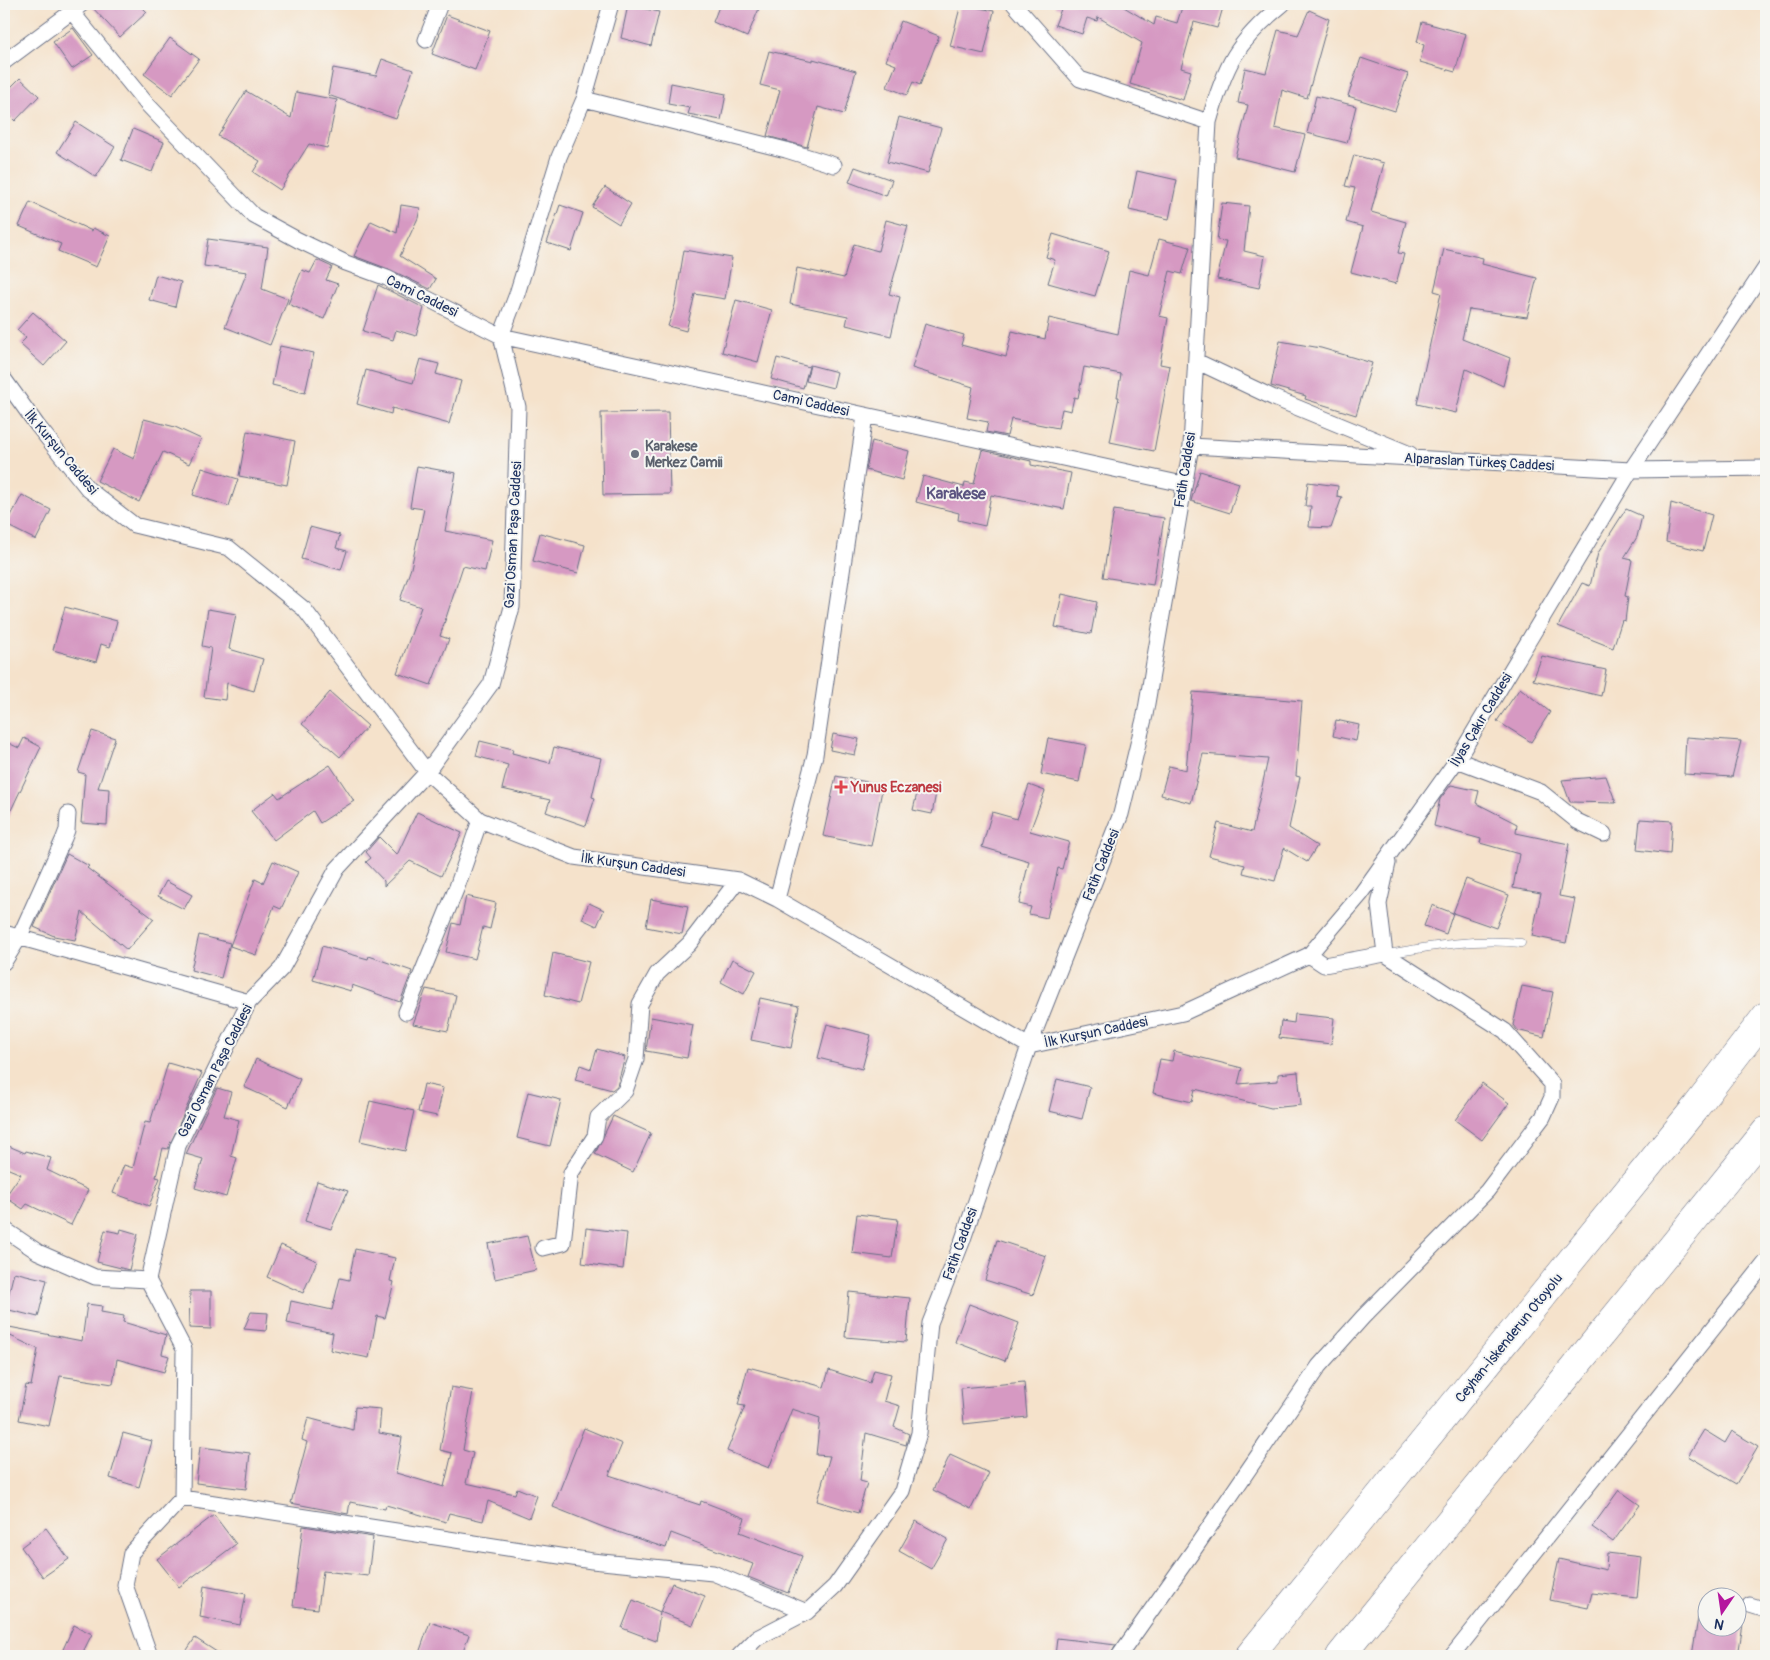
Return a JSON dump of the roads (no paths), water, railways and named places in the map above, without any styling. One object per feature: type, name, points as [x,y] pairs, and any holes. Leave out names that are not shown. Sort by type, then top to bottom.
[{"type":"highway","name":"Ceyhan-İskenderun Otoyolu","points":[[1249,1656],[1646,1168],[1766,1016]]},
{"type":"highway","points":[[1340,1656],[1766,1130]]},
{"type":"street","points":[[426,40],[440,4]]},
{"type":"street","points":[[501,336],[517,294],[559,157],[584,100],[611,4]]},
{"type":"street","points":[[1014,4],[1080,79],[1209,122]]},
{"type":"street","name":"Fatih Caddesi","points":[[739,1656],[757,1638],[807,1612],[835,1586],[902,1491],[919,1433],[930,1323],[962,1242],[1029,1046],[1121,814],[1146,715],[1183,484],[1191,446],[1209,122],[1218,89],[1233,54],[1257,25],[1283,4]]},
{"type":"street","points":[[4,62],[77,8]]},
{"type":"street","name":"Cami Caddesi","points":[[77,8],[146,103],[254,216],[298,240],[346,263],[386,278],[501,336],[1183,484]]},
{"type":"street","points":[[584,100],[786,150],[834,165]]},
{"type":"street","name":"İlyas Çakır Caddesi","points":[[1309,955],[1361,894],[1457,760],[1631,470],[1766,267]]},
{"type":"street","name":"Gazi Osman Paşa Caddesi","points":[[148,1280],[178,1146],[249,1002],[282,968],[337,869],[426,772],[491,684],[512,607],[518,408],[501,336]]},
{"type":"street","points":[[1196,361],[1274,398],[1420,458]]},
{"type":"street","name":"İlk Kurşun Caddesi","points":[[4,379],[37,425],[88,489],[134,525],[229,548],[304,609],[426,772],[480,820],[574,857],[738,880],[777,899],[1029,1046],[1183,1013],[1309,955]]},
{"type":"street","points":[[777,899],[815,755],[865,416]]},
{"type":"street","name":"Alparaslan Türkeş Caddesi","points":[[1191,446],[1631,470],[1766,468]]},
{"type":"street","points":[[1457,760],[1541,792],[1578,821],[1604,834]]},
{"type":"street","points":[[4,962],[18,938],[67,830],[68,814]]},
{"type":"street","points":[[406,1012],[457,888],[480,820]]},
{"type":"street","points":[[1385,954],[1379,904],[1391,853]]},
{"type":"street","points":[[543,1248],[563,1244],[571,1173],[595,1136],[598,1117],[625,1091],[636,1058],[640,1004],[657,974],[689,944],[738,880]]},
{"type":"street","points":[[4,933],[249,1002]]},
{"type":"street","points":[[1118,1656],[1193,1551],[1319,1366],[1363,1316],[1487,1191],[1543,1117],[1552,1097],[1552,1084],[1505,1031],[1385,954],[1324,965],[1309,955]]},
{"type":"street","points":[[4,1229],[38,1252],[95,1277],[148,1280],[184,1349],[182,1498],[131,1553],[125,1585],[150,1656]]},
{"type":"street","points":[[1452,1656],[1766,1262]]},
{"type":"street","points":[[182,1498],[592,1561],[713,1573],[807,1612]]},
{"type":"street","points":[[1750,1605],[1766,1610]]},
{"type":"lane","points":[[1385,954],[1454,942],[1495,940],[1521,943]]},
{"type":"place","name":"Karakese Merkez Camii","points":[[635,454]]},
{"type":"place","name":"Yunus Eczanesi","points":[[841,787]]},
{"type":"district","name":"Karakese","points":[[956,494]]}]
